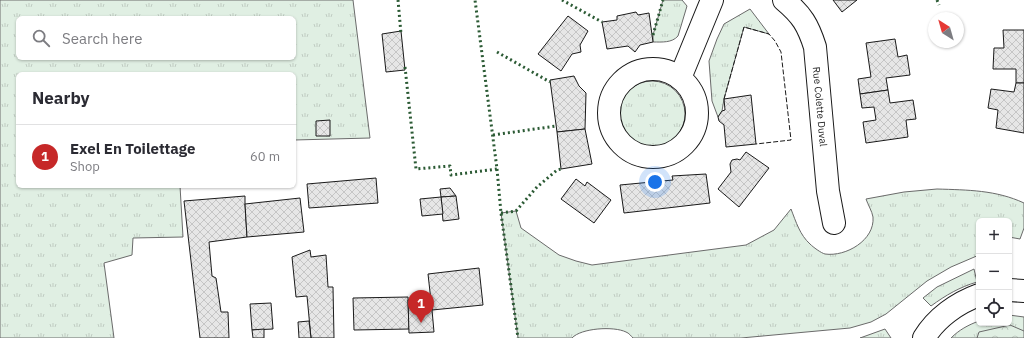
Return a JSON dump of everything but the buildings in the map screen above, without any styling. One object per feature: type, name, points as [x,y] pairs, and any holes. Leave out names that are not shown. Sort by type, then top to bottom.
[{"type":"street","points":[[680,78],[712,0]]},
{"type":"street","name":"Rue Colette Duval","points":[[784,0],[797,11],[809,29],[815,47],[828,190],[834,223]]},
{"type":"street","points":[[924,337],[939,319],[953,307],[976,296]]},
{"type":"green space","points":[[0,0],[353,0],[370,138],[296,140],[296,72],[16,72],[16,188],[180,188],[183,237],[133,238],[132,255],[104,263],[114,338],[0,338]]},
{"type":"green space","points":[[663,0],[682,0],[687,6],[678,36],[670,41],[653,42],[653,35]]},
{"type":"green space","points":[[750,9],[769,34],[744,27],[722,111],[718,117],[712,101],[709,61],[724,24]]},
{"type":"green space","points":[[652,81],[665,84],[675,91],[682,101],[685,114],[682,127],[675,137],[665,144],[652,147],[639,144],[629,137],[622,127],[619,114],[622,101],[629,91],[639,84]]},
{"type":"green space","points":[[937,189],[971,190],[1003,195],[1024,203],[1024,228],[1020,239],[1012,238],[1012,218],[976,218],[976,256],[951,267],[927,281],[886,314],[871,322],[850,328],[741,338],[633,338],[628,333],[621,330],[598,329],[583,332],[572,338],[518,338],[501,213],[516,211],[521,228],[559,255],[592,265],[746,245],[774,230],[791,209],[804,237],[813,247],[825,254],[833,254],[850,250],[864,240],[869,233],[873,217],[866,199],[904,192]]},
{"type":"green space","points":[[974,269],[976,282],[953,292],[931,306],[923,298],[937,287]]},
{"type":"green space","points":[[1012,315],[1024,317],[1024,338],[951,338],[976,322],[976,326],[1012,326]]},
{"type":"green space","points":[[1012,326],[1024,331],[1024,338],[977,338],[979,332]]},
{"type":"green space","points":[[885,329],[891,338],[860,338]]},
{"type":"hedge","points":[[398,0],[401,34]]},
{"type":"hedge","points":[[405,67],[416,169],[450,166],[451,175],[497,169],[475,0]]},
{"type":"hedge","points":[[562,0],[602,22]]},
{"type":"hedge","points":[[653,35],[663,0]]},
{"type":"hedge","points":[[937,0],[939,5]]},
{"type":"hedge","points":[[497,52],[550,82]]},
{"type":"hedge","points":[[493,135],[556,126]]},
{"type":"hedge","points":[[497,169],[501,213],[518,338]]},
{"type":"hedge","points":[[501,213],[516,211],[537,187],[557,170],[561,169]]},
{"type":"fence","points":[[724,99],[744,27],[769,34],[781,52],[791,140],[756,144]]},
{"type":"place","name":"Exel En Toilettage","points":[[421,323]]}]
